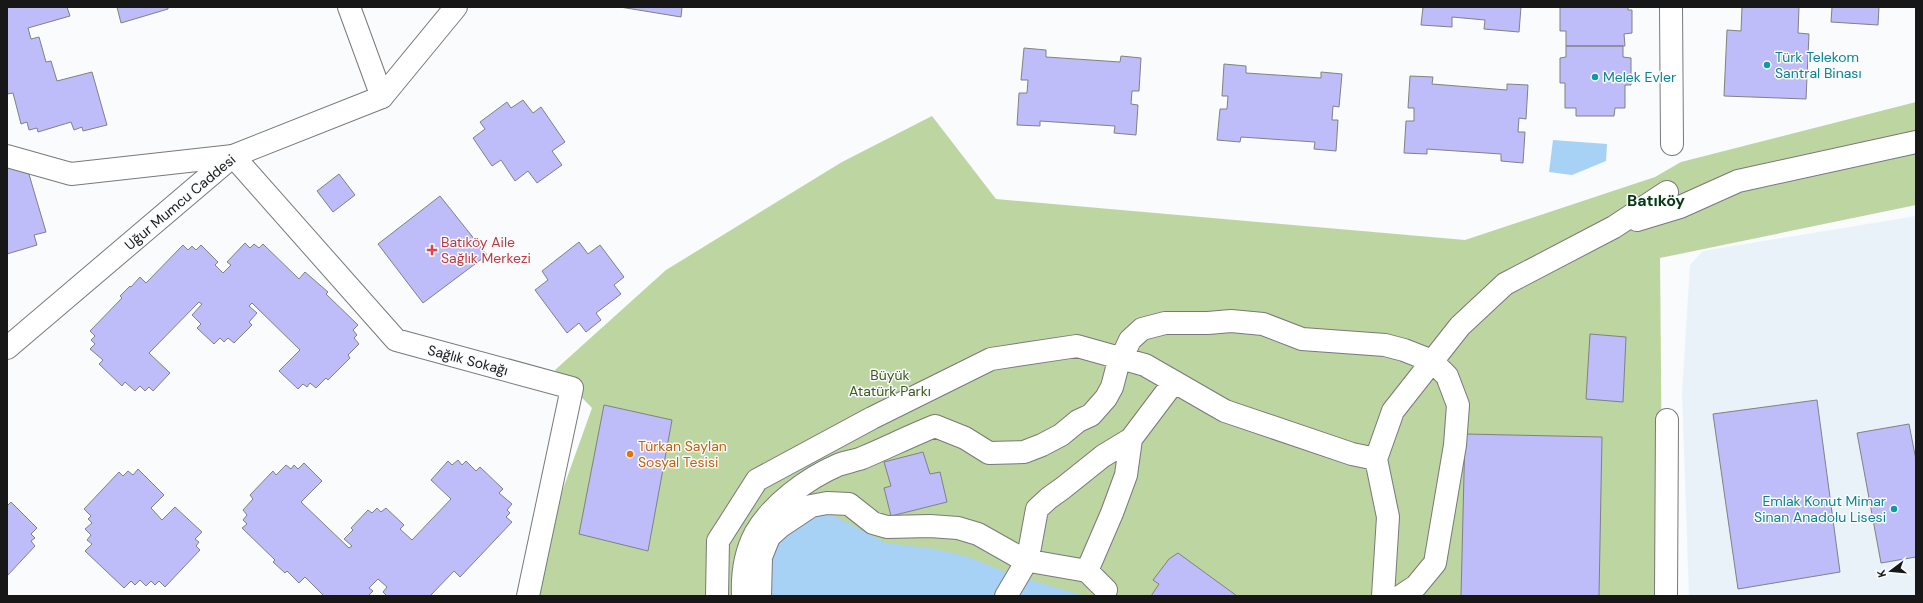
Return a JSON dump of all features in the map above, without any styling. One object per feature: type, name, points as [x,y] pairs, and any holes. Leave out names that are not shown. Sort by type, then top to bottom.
[{"type":"street","points":[[349,7],[382,97]]},
{"type":"street","name":"Uğur Mumcu Caddesi","points":[[7,348],[233,156],[382,97],[456,7]]},
{"type":"street","points":[[1670,7],[1672,144]]},
{"type":"street","points":[[1614,227],[1680,207],[1738,181],[1916,142]]},
{"type":"street","points":[[7,156],[71,174],[233,156]]},
{"type":"street","name":"Sağlık Sokağı","points":[[233,156],[396,340],[572,388],[528,596]]},
{"type":"street","points":[[1383,596],[1388,517],[1376,459],[1393,411],[1460,326],[1505,284],[1614,227],[1668,192]]},
{"type":"street","points":[[743,596],[745,561],[755,534],[773,509],[807,481],[839,465],[860,459],[934,426],[965,438],[989,453],[1024,452],[1061,436],[1078,421],[1091,415],[1106,398],[1112,387],[1117,368],[1130,340],[1142,329],[1165,323],[1208,323],[1231,321],[1263,324],[1302,339],[1385,345],[1404,350],[1432,361],[1447,376],[1458,405],[1455,445],[1436,563],[1416,586],[1400,596]]},
{"type":"street","points":[[717,596],[718,541],[757,480],[872,418],[991,359],[1077,346],[1145,365],[1225,411],[1352,454],[1376,459]]},
{"type":"street","points":[[1006,596],[1021,569],[1030,547],[1038,509],[1049,498],[1064,488],[1103,456],[1131,439],[1174,382]]},
{"type":"street","points":[[1666,596],[1667,420]]},
{"type":"street","points":[[1087,571],[1112,513],[1126,475],[1131,439]]},
{"type":"street","points":[[760,596],[761,557],[769,537],[780,526],[811,506],[827,503],[849,504],[873,523],[887,527],[930,526],[958,528],[978,534],[1021,569],[1087,571],[1106,590]]},
{"type":"shaded area","points":[[1916,216],[1916,596],[1689,596],[1682,393],[1690,265],[1703,251]]},
{"type":"green space","name":"Büyük Atatürk Parkı","points":[[1916,102],[1916,205],[1660,258],[1663,596],[535,596],[559,500],[592,408],[555,370],[666,270],[842,162],[932,116],[996,199],[1465,240],[1655,177],[1681,162]]},
{"type":"water","points":[[1553,140],[1607,144],[1606,161],[1572,175],[1549,172]]},
{"type":"water","points":[[810,514],[830,514],[886,543],[935,549],[969,557],[1010,574],[1085,596],[769,596],[766,576],[776,536]]},
{"type":"building","points":[[7,7],[67,7],[70,16],[28,28],[31,39],[39,37],[46,62],[51,61],[57,81],[92,72],[107,125],[83,131],[82,127],[74,130],[71,122],[38,132],[37,128],[29,130],[27,122],[21,124],[13,93],[7,94]]},
{"type":"building","points":[[117,7],[168,7],[168,9],[121,23]]},
{"type":"building","points":[[620,7],[682,7],[681,17]]},
{"type":"building","points":[[1423,7],[1521,7],[1519,32],[1484,29],[1485,20],[1452,17],[1452,27],[1421,25]]},
{"type":"building","name":"Melek Evler","points":[[1560,7],[1628,7],[1628,10],[1632,10],[1632,33],[1624,34],[1625,46],[1566,46],[1566,31],[1560,31]]},
{"type":"building","name":"Türk Telekom Santral Binası","points":[[1742,7],[1799,7],[1798,33],[1809,34],[1806,99],[1724,96],[1727,30],[1741,31]]},
{"type":"building","points":[[1832,7],[1879,7],[1878,25],[1831,22]]},
{"type":"building","name":"Melek Evler","points":[[1566,46],[1623,46],[1623,57],[1631,58],[1631,85],[1625,85],[1625,108],[1615,108],[1614,116],[1576,116],[1576,108],[1565,108],[1565,83],[1560,83],[1560,58],[1566,57]]},
{"type":"building","points":[[1024,48],[1046,50],[1046,57],[1120,62],[1121,56],[1141,58],[1139,91],[1132,91],[1131,104],[1138,105],[1136,135],[1114,133],[1115,126],[1040,121],[1040,126],[1017,125],[1019,93],[1027,93],[1028,80],[1021,80]]},
{"type":"building","points":[[1224,64],[1246,66],[1246,73],[1321,78],[1321,72],[1342,74],[1339,107],[1333,106],[1332,120],[1338,120],[1336,151],[1314,149],[1315,142],[1241,137],[1240,142],[1217,140],[1220,109],[1227,109],[1228,96],[1222,96]]},
{"type":"building","points":[[1410,76],[1433,77],[1432,84],[1507,90],[1507,84],[1528,85],[1526,119],[1519,118],[1518,132],[1525,132],[1523,163],[1501,161],[1501,154],[1427,149],[1427,154],[1404,153],[1406,121],[1414,121],[1414,108],[1408,108]]},
{"type":"building","points":[[523,100],[533,113],[541,107],[565,142],[552,151],[562,165],[537,183],[528,171],[515,181],[501,160],[492,166],[473,138],[485,129],[480,122],[507,102],[511,108]]},
{"type":"building","points":[[10,163],[12,169],[21,166],[22,172],[28,171],[46,232],[34,235],[37,245],[7,254],[7,164]]},
{"type":"building","points":[[339,174],[355,195],[333,212],[317,191]]},
{"type":"building","points":[[440,196],[487,255],[423,303],[378,244]]},
{"type":"building","points":[[579,242],[588,254],[600,245],[624,277],[614,285],[621,294],[596,313],[601,320],[586,332],[579,323],[567,333],[535,290],[548,280],[542,271]]},
{"type":"building","points":[[245,243],[250,248],[254,244],[259,248],[263,244],[299,279],[305,272],[328,292],[326,294],[358,325],[353,330],[357,335],[354,338],[359,344],[348,355],[350,358],[328,380],[326,378],[316,388],[310,383],[307,387],[303,384],[298,389],[279,371],[300,350],[252,303],[249,306],[257,313],[249,322],[252,325],[234,343],[228,338],[224,342],[220,338],[214,344],[197,328],[201,324],[192,315],[202,304],[199,302],[149,353],[170,373],[153,391],[149,387],[145,391],[140,386],[135,391],[125,382],[122,386],[99,364],[103,360],[90,349],[95,344],[91,340],[95,336],[90,331],[122,298],[120,296],[140,277],[146,283],[183,245],[188,250],[192,246],[196,250],[201,245],[218,262],[215,265],[223,273],[231,265],[227,262]]},
{"type":"building","points":[[1590,334],[1626,337],[1623,402],[1586,399]]},
{"type":"building","points":[[1817,400],[1840,572],[1738,589],[1713,414]]},
{"type":"building","name":"Türkan Saylan Sosyal Tesisi","points":[[604,405],[672,420],[648,551],[579,534]]},
{"type":"building","name":"Emlak Konut Mimar Sinan Anadolu Lisesi","points":[[1909,424],[1916,460],[1916,557],[1881,563],[1857,433]]},
{"type":"building","points":[[1465,434],[1602,437],[1599,596],[1461,596]]},
{"type":"building","points":[[923,452],[930,474],[940,472],[947,502],[891,516],[884,488],[891,486],[884,462]]},
{"type":"building","points":[[458,460],[462,465],[466,461],[476,471],[480,467],[503,489],[499,493],[512,504],[507,510],[510,513],[506,517],[512,522],[460,577],[454,571],[430,596],[387,596],[383,592],[387,587],[378,579],[369,588],[373,591],[368,596],[324,596],[305,577],[299,583],[287,571],[285,573],[273,562],[275,560],[242,528],[247,524],[243,520],[247,515],[243,510],[253,499],[250,495],[273,471],[276,475],[286,465],[291,469],[294,465],[298,469],[304,463],[322,481],[301,502],[349,548],[352,546],[344,539],[353,530],[351,528],[368,510],[372,513],[377,508],[381,512],[386,508],[404,525],[400,529],[412,540],[451,499],[431,480],[448,461],[452,465]]},
{"type":"building","points":[[138,469],[164,495],[151,508],[162,520],[175,507],[202,532],[195,539],[199,542],[196,546],[200,550],[165,587],[159,581],[155,585],[151,581],[146,586],[140,580],[135,585],[131,581],[124,588],[85,551],[92,544],[87,540],[91,535],[85,529],[92,523],[88,519],[91,516],[84,509],[119,472],[123,476],[128,471],[133,475]]},
{"type":"building","points":[[11,502],[37,528],[31,534],[35,538],[31,541],[35,546],[7,576],[7,506]]},
{"type":"building","points":[[1178,553],[1237,596],[1151,596],[1159,584],[1153,580],[1169,559]]},
{"type":"place","name":"Türk Telekom Santral Binası","points":[[1767,65]]},
{"type":"place","name":"Melek Evler","points":[[1595,77]]},
{"type":"place","name":"Batıköy Aile Sağlık Merkezi","points":[[432,250]]},
{"type":"place","name":"Türkan Saylan Sosyal Tesisi","points":[[630,454]]},
{"type":"place","name":"Emlak Konut Mimar Sinan Anadolu Lisesi","points":[[1894,509]]},
{"type":"district","name":"Batıköy","points":[[1656,200]]}]
